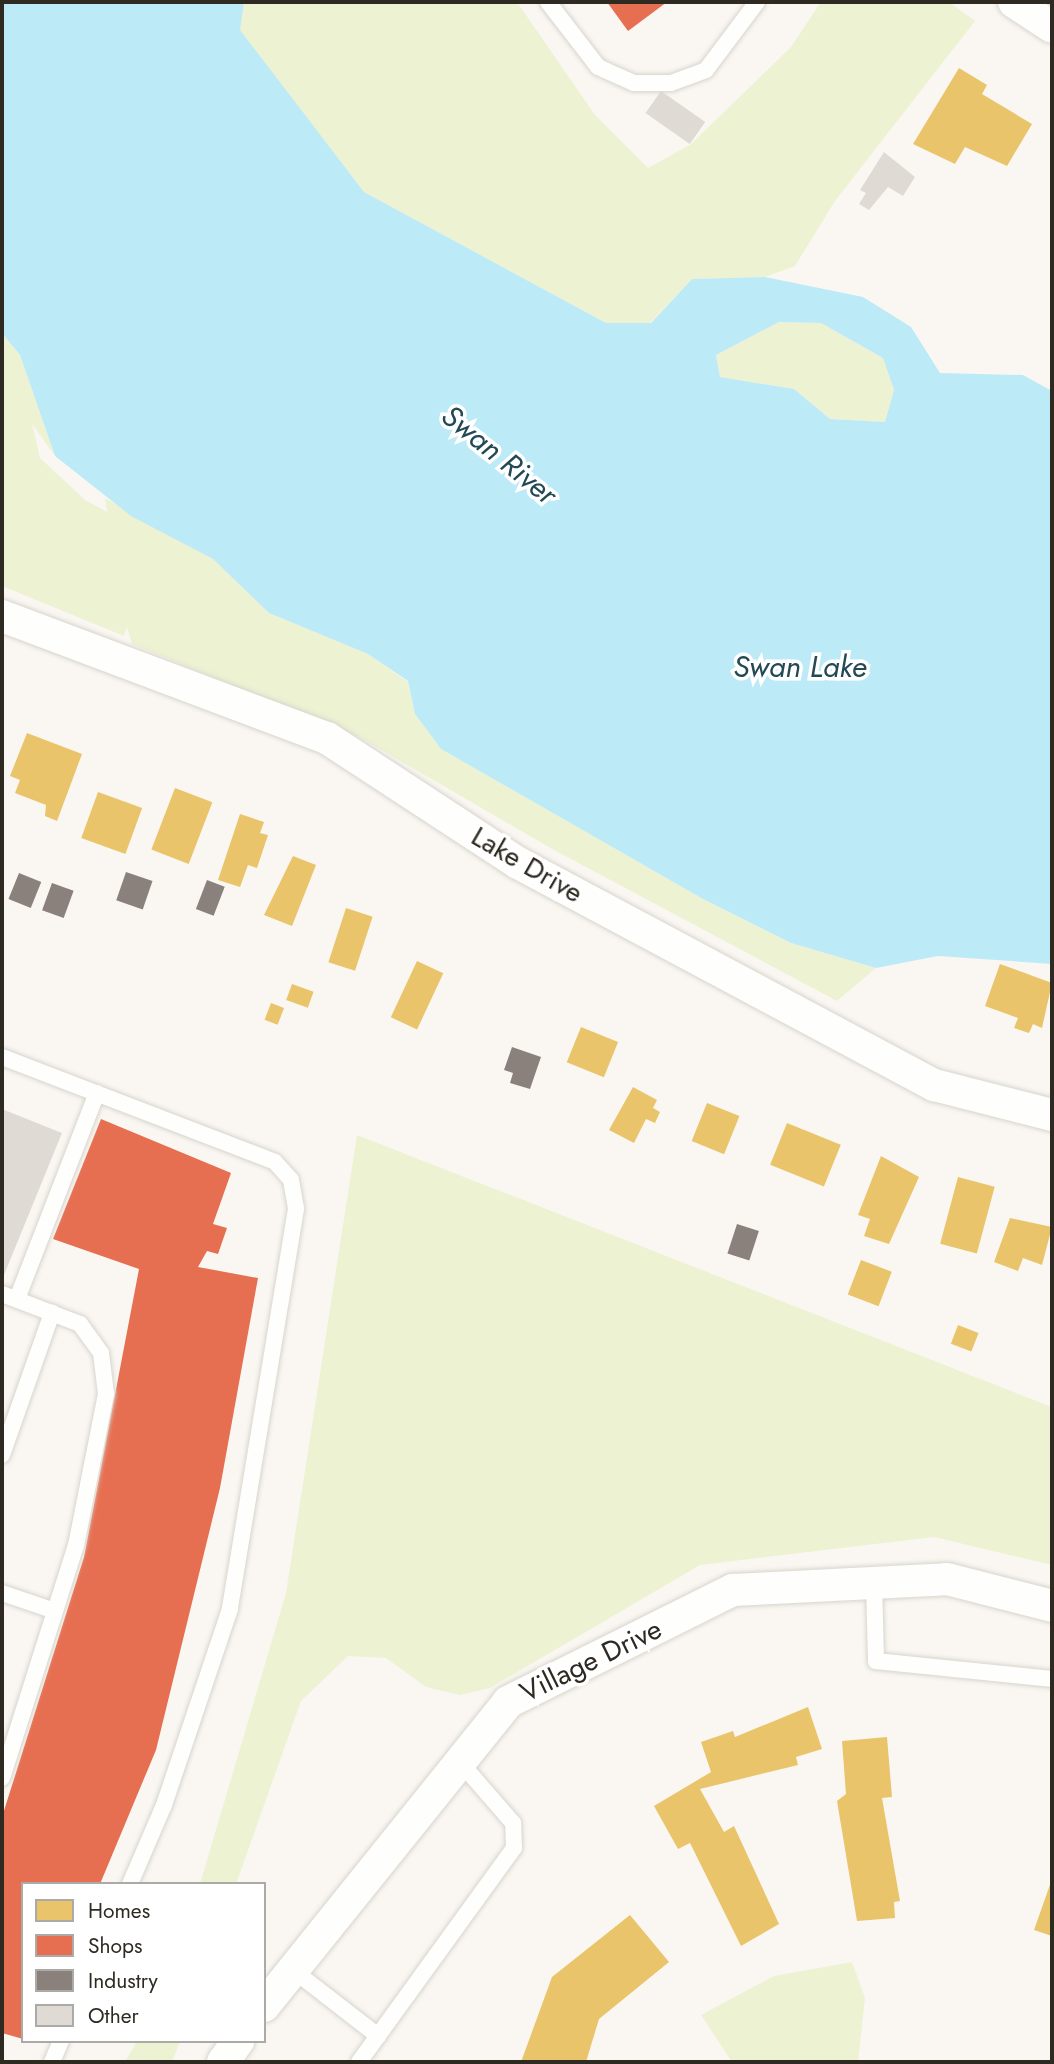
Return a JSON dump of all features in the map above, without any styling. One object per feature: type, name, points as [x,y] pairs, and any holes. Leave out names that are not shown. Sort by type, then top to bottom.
[{"type":"street","points":[[1014,2],[1052,26]]},
{"type":"street","name":"Lake Drive","points":[[2,615],[327,738],[518,863],[934,1085],[1052,1115]]},
{"type":"street","name":"Village Drive","points":[[266,2004],[508,1702],[733,1590],[947,1579],[1052,1606]]},
{"type":"street","points":[[223,2062],[237,2043]]},
{"type":"lane","points":[[548,2],[598,67],[634,83],[671,83],[706,70],[757,2]]},
{"type":"lane","points":[[2,1057],[275,1162],[291,1180],[296,1209],[230,1609],[164,1805],[131,1882]]},
{"type":"lane","points":[[2,1778],[76,1545],[106,1394],[101,1353],[80,1324],[9,1297],[97,1093]]},
{"type":"lane","points":[[2,1455],[51,1313]]},
{"type":"lane","points":[[874,1583],[876,1661],[1052,1679]]},
{"type":"lane","points":[[2,1593],[55,1611]]},
{"type":"lane","points":[[359,2062],[514,1848],[513,1823],[460,1762]]},
{"type":"lane","points":[[293,1970],[378,2036]]},
{"type":"lane","points":[[52,2062],[60,2043]]},
{"type":"green space","points":[[244,2],[517,2],[595,115],[648,168],[690,145],[791,47],[821,2],[949,2],[975,21],[835,201],[795,266],[765,277],[692,279],[650,323],[606,323],[364,192],[239,30]]},
{"type":"green space","points":[[779,322],[821,323],[883,358],[894,390],[885,422],[830,419],[794,389],[720,377],[716,355]]},
{"type":"green space","points":[[2,333],[20,355],[55,456],[32,424],[40,458],[85,500],[107,512],[105,498],[213,559],[269,613],[368,654],[408,682],[415,714],[441,749],[703,899],[791,943],[876,968],[837,1001],[554,850],[359,737],[132,644],[127,627],[124,636],[2,586]]},
{"type":"green space","points":[[357,1135],[1052,1407],[1052,1565],[934,1537],[700,1565],[490,1688],[460,1695],[426,1687],[386,1658],[348,1656],[301,1701],[237,1882],[201,1882],[286,1593]]},
{"type":"green space","points":[[852,1962],[865,1998],[858,2062],[732,2062],[701,2015],[774,1976]]},
{"type":"green space","points":[[136,2043],[179,2043],[172,2062],[125,2062]]},
{"type":"water","name":"Swan Lake","points":[[2,2],[244,2],[240,30],[364,192],[606,323],[651,323],[692,279],[765,277],[863,297],[911,327],[940,373],[1023,375],[1052,391],[1052,964],[938,956],[876,968],[791,943],[703,899],[441,749],[415,714],[408,681],[368,654],[269,613],[213,559],[131,516],[55,456],[20,355],[2,333]],"holes":[[[779,322],[821,323],[883,358],[894,390],[885,422],[830,419],[794,389],[720,377],[716,355]]]},
{"type":"building: Homes","points":[[959,68],[987,85],[982,94],[1032,124],[1007,166],[965,147],[955,164],[913,144]]},
{"type":"building: Homes","points":[[27,733],[82,754],[57,821],[45,816],[46,805],[15,793],[20,780],[10,776]]},
{"type":"building: Homes","points":[[175,788],[212,802],[189,864],[151,850]]},
{"type":"building: Homes","points":[[98,792],[142,808],[125,854],[81,838]]},
{"type":"building: Homes","points":[[240,814],[264,822],[260,833],[268,835],[257,868],[248,865],[240,887],[218,880]]},
{"type":"building: Homes","points":[[293,856],[316,865],[292,926],[264,915]]},
{"type":"building: Homes","points":[[346,908],[373,917],[355,971],[328,962]]},
{"type":"building: Homes","points":[[417,961],[443,973],[417,1029],[391,1017]]},
{"type":"building: Homes","points":[[1000,964],[1052,983],[1042,1028],[1033,1024],[1029,1033],[1014,1028],[1018,1018],[985,1006]]},
{"type":"building: Homes","points":[[292,984],[314,992],[308,1008],[286,1000]]},
{"type":"building: Homes","points":[[271,1003],[284,1008],[278,1025],[265,1020]]},
{"type":"building: Homes","points":[[581,1027],[618,1042],[604,1077],[567,1062]]},
{"type":"building: Homes","points":[[633,1087],[657,1100],[653,1108],[660,1112],[655,1123],[646,1119],[634,1143],[609,1130]]},
{"type":"building: Homes","points":[[707,1103],[739,1116],[724,1154],[692,1141]]},
{"type":"building: Homes","points":[[787,1123],[841,1145],[824,1186],[770,1165]]},
{"type":"building: Homes","points":[[881,1156],[919,1177],[889,1244],[864,1236],[870,1219],[858,1215]]},
{"type":"building: Homes","points":[[958,1177],[995,1187],[977,1253],[940,1244]]},
{"type":"building: Homes","points":[[1010,1218],[1052,1227],[1042,1265],[1023,1258],[1018,1271],[994,1262]]},
{"type":"building: Homes","points":[[861,1260],[892,1272],[879,1306],[848,1295]]},
{"type":"building: Homes","points":[[958,1325],[979,1333],[971,1352],[951,1344]]},
{"type":"building: Homes","points":[[808,1707],[822,1749],[796,1757],[798,1765],[700,1789],[724,1832],[734,1826],[779,1924],[741,1946],[690,1843],[678,1849],[654,1806],[711,1772],[701,1742],[733,1731],[735,1737]]},
{"type":"building: Homes","points":[[887,1737],[892,1797],[882,1798],[900,1901],[894,1902],[895,1918],[857,1921],[837,1801],[846,1794],[842,1741]]},
{"type":"building: Homes","points":[[1052,1879],[1052,1936],[1034,1930]]},
{"type":"building: Homes","points":[[630,1915],[669,1962],[599,2019],[586,2062],[521,2062],[552,1977]]},
{"type":"building: Shops","points":[[607,2],[667,2],[628,31]]},
{"type":"building: Shops","points":[[101,1119],[231,1173],[213,1224],[227,1228],[218,1254],[207,1251],[198,1267],[258,1278],[220,1488],[156,1750],[101,1882],[21,1882],[21,2038],[2,2033],[2,1817],[84,1557],[139,1269],[53,1239]]},
{"type":"building: Industry","points":[[126,872],[152,881],[143,909],[116,900]]},
{"type":"building: Industry","points":[[19,873],[41,882],[31,908],[9,899]]},
{"type":"building: Industry","points":[[207,880],[225,887],[214,916],[196,909]]},
{"type":"building: Industry","points":[[52,883],[74,891],[64,918],[42,910]]},
{"type":"building: Industry","points":[[512,1047],[541,1057],[530,1089],[510,1083],[513,1073],[504,1070]]},
{"type":"building: Industry","points":[[737,1224],[759,1231],[749,1261],[727,1253]]},
{"type":"building: Other","points":[[661,91],[705,122],[690,144],[646,113]]},
{"type":"building: Other","points":[[884,152],[915,177],[903,196],[888,187],[869,210],[859,204],[866,193],[860,190]]},
{"type":"building: Other","points":[[2,1109],[62,1133],[4,1275],[2,1274]]},
{"type":"water label","name":"Swan River","points":[[499,455]]}]
